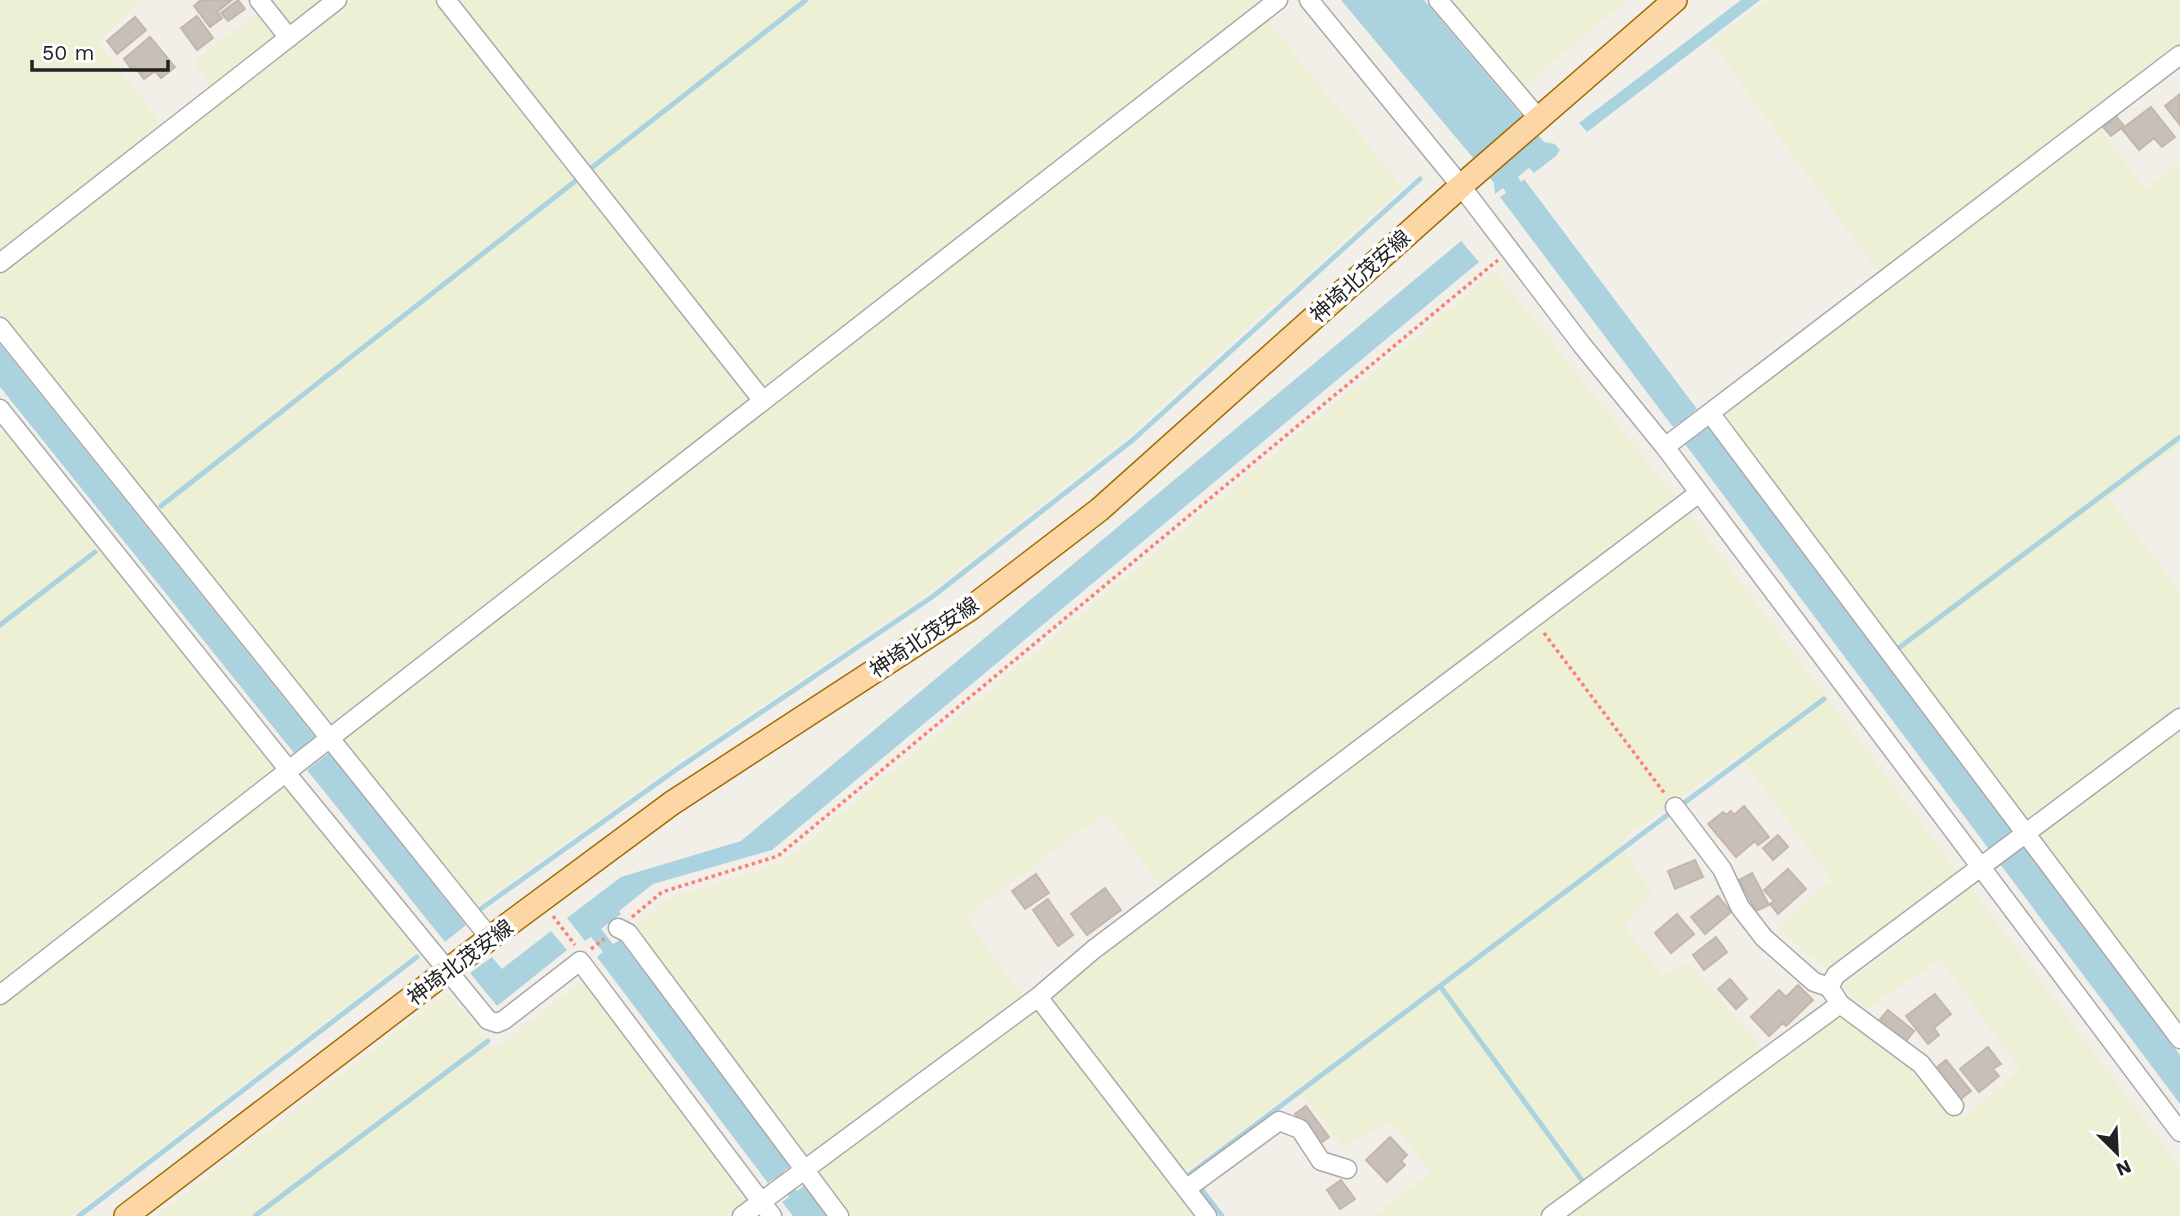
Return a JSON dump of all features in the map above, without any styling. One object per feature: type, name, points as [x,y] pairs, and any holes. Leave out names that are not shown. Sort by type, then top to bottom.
[{"type":"main road","name":"神埼北茂安線","points":[[127,1216],[490,938],[672,803],[971,608],[1099,510],[1468,180],[1675,0]]},
{"type":"street","points":[[259,0],[289,38]]},
{"type":"street","points":[[0,263],[337,0]]},
{"type":"street","points":[[446,0],[763,401]]},
{"type":"street","points":[[0,995],[1278,0]]},
{"type":"street","points":[[1309,0],[1468,180],[1510,250],[1986,864],[2180,1132]]},
{"type":"street","points":[[1438,0],[1539,118]]},
{"type":"street","points":[[1665,447],[2180,55]]},
{"type":"street","points":[[0,327],[490,938]]},
{"type":"street","points":[[0,409],[284,764],[286,773],[488,1020],[497,1023],[503,1020],[580,961],[766,1209]]},
{"type":"street","points":[[1697,422],[2024,836],[2180,1039]]},
{"type":"street","points":[[742,1216],[766,1209],[792,1179],[1038,997],[1093,950],[1699,493]]},
{"type":"street","points":[[1829,987],[1836,975],[2180,718]]},
{"type":"street","points":[[1675,807],[1722,869],[1740,908],[1764,938],[1814,982],[1829,987],[1840,1004],[1921,1064],[1954,1106]]},
{"type":"street","points":[[614,932],[628,933],[792,1179],[839,1216]]},
{"type":"street","points":[[1038,997],[1207,1216]]},
{"type":"street","points":[[1551,1216],[1840,1004]]},
{"type":"street","points":[[1186,1189],[1279,1121],[1300,1129],[1321,1161],[1347,1169]]},
{"type":"path","points":[[596,945],[662,892],[778,856],[1510,250]]},
{"type":"path","points":[[1543,632],[1675,807]]},
{"type":"path","points":[[553,916],[575,946]]},
{"type":"green space","points":[[0,0],[142,0],[98,41],[163,126],[0,253]]},
{"type":"green space","points":[[269,0],[325,0],[211,90],[194,61],[271,3]]},
{"type":"green space","points":[[350,0],[1266,0],[1257,8],[1403,187],[1128,436],[930,592],[675,765],[474,908],[0,312],[0,271]]},
{"type":"green space","points":[[1452,0],[1627,0],[1524,87]]},
{"type":"green space","points":[[1767,0],[2180,0],[2180,45],[1879,274],[1711,42]]},
{"type":"green space","points":[[2098,127],[2145,189],[2180,162],[2180,445],[2110,498],[2180,591],[2180,707],[2028,822],[1718,414]]},
{"type":"green space","points":[[1495,271],[1677,499],[1162,888],[1105,813],[965,917],[1024,997],[805,1161],[631,927],[666,899],[783,862]]},
{"type":"green space","points":[[0,423],[418,951],[72,1216],[0,1216]]},
{"type":"green space","points":[[1688,512],[1961,876],[1831,973],[1777,928],[1831,880],[1738,755],[1619,842],[1652,894],[1624,926],[1662,974],[1689,963],[1763,1050],[1540,1216],[1373,1216],[1431,1172],[1390,1121],[1343,1146],[1297,1089],[1173,1180],[1200,1216],[846,1216],[813,1172],[1038,1005]]},
{"type":"green space","points":[[2180,728],[2180,1028],[2036,836]]},
{"type":"green space","points":[[1971,888],[2180,1167],[2180,1216],[1565,1216],[1839,1017],[1917,1071],[1961,1120],[2020,1069],[1940,960],[1867,1009],[1843,986]]},
{"type":"green space","points":[[584,980],[746,1201],[727,1216],[156,1216],[448,993],[494,1049]]},
{"type":"water","points":[[1341,0],[1424,0],[1544,142],[1555,144],[1560,150],[1534,173],[1529,168],[1518,177],[1521,182],[1524,179],[1697,409],[1688,416],[1701,432],[1710,426],[2180,1055],[2180,1104],[1685,444],[1694,437],[1682,421],[1673,427],[1500,197],[1506,193],[1503,188],[1495,194],[1494,183]]},
{"type":"water","points":[[1741,0],[1760,0],[1587,132],[1579,123]]},
{"type":"water","points":[[1461,241],[1479,262],[772,850],[653,884],[601,929],[613,944],[620,940],[791,1166],[783,1172],[797,1191],[805,1185],[828,1216],[793,1216],[782,1202],[789,1197],[775,1178],[768,1183],[597,957],[603,952],[591,937],[585,941],[567,918],[621,877],[741,841]]},
{"type":"water","points":[[0,344],[315,737],[294,753],[0,387]]},
{"type":"water","points":[[329,753],[466,925],[445,942],[307,770]]},
{"type":"water","points":[[551,931],[567,950],[497,1006],[470,973],[492,957],[502,969]]},
{"type":"building","points":[[201,0],[232,0],[217,12],[222,18],[210,27],[194,6]]},
{"type":"building","points":[[238,0],[245,9],[228,21],[221,13]]},
{"type":"building","points":[[197,16],[213,38],[197,50],[181,28]]},
{"type":"building","points":[[135,17],[146,30],[117,54],[107,41]]},
{"type":"building","points":[[150,37],[175,67],[161,78],[155,71],[144,79],[135,67],[132,70],[124,59]]},
{"type":"building","points":[[2180,94],[2180,125],[2165,106]]},
{"type":"building","points":[[2151,107],[2175,137],[2162,147],[2154,138],[2139,150],[2122,129]]},
{"type":"building","points":[[2116,116],[2124,126],[2111,136],[2103,127]]},
{"type":"building","points":[[1744,806],[1769,837],[1758,845],[1755,841],[1736,857],[1708,824],[1723,812],[1726,815],[1731,811],[1734,815]]},
{"type":"building","points":[[1778,835],[1788,847],[1773,860],[1763,848]]},
{"type":"building","points":[[1695,860],[1703,877],[1675,889],[1668,871]]},
{"type":"building","points":[[1788,869],[1806,889],[1778,914],[1770,904],[1774,901],[1764,890]]},
{"type":"building","points":[[1752,873],[1769,905],[1756,911],[1739,880]]},
{"type":"building","points":[[1036,874],[1049,893],[1025,909],[1012,891]]},
{"type":"building","points":[[1105,888],[1121,910],[1087,935],[1071,914]]},
{"type":"building","points":[[1718,896],[1731,912],[1705,934],[1691,917]]},
{"type":"building","points":[[1048,899],[1073,935],[1058,946],[1033,910]]},
{"type":"building","points":[[1677,914],[1694,934],[1671,953],[1655,933]]},
{"type":"building","points":[[1716,937],[1727,952],[1704,970],[1693,955]]},
{"type":"building","points":[[1730,979],[1747,999],[1736,1009],[1718,989]]},
{"type":"building","points":[[1798,985],[1813,1000],[1786,1026],[1783,1023],[1769,1036],[1751,1017],[1779,990],[1786,997]]},
{"type":"building","points":[[1935,994],[1951,1014],[1934,1028],[1939,1035],[1928,1044],[1906,1016]]},
{"type":"building","points":[[1888,1010],[1914,1031],[1904,1044],[1877,1023]]},
{"type":"building","points":[[1988,1047],[2001,1064],[1993,1069],[1999,1076],[1979,1092],[1960,1069]]},
{"type":"building","points":[[1946,1060],[1971,1091],[1958,1101],[1934,1070]]},
{"type":"building","points":[[1306,1106],[1329,1137],[1318,1145],[1295,1114]]},
{"type":"building","points":[[1390,1137],[1407,1155],[1401,1161],[1405,1165],[1387,1182],[1366,1160]]},
{"type":"building","points":[[1341,1180],[1355,1199],[1340,1209],[1327,1190]]},
{"type":"waterway","points":[[590,169],[806,0]]},
{"type":"waterway","points":[[161,506],[578,179]]},
{"type":"waterway","points":[[482,908],[677,769],[932,597],[1134,439],[1420,179]]},
{"type":"waterway","points":[[1900,647],[2180,437]]},
{"type":"waterway","points":[[0,625],[95,552]]},
{"type":"waterway","points":[[1684,803],[1824,699]]},
{"type":"waterway","points":[[1190,1174],[1670,813]]},
{"type":"waterway","points":[[79,1216],[417,957]]},
{"type":"waterway","points":[[1440,986],[1581,1179]]},
{"type":"waterway","points":[[255,1216],[488,1041]]},
{"type":"waterway","points":[[1202,1190],[1222,1216]]}]
